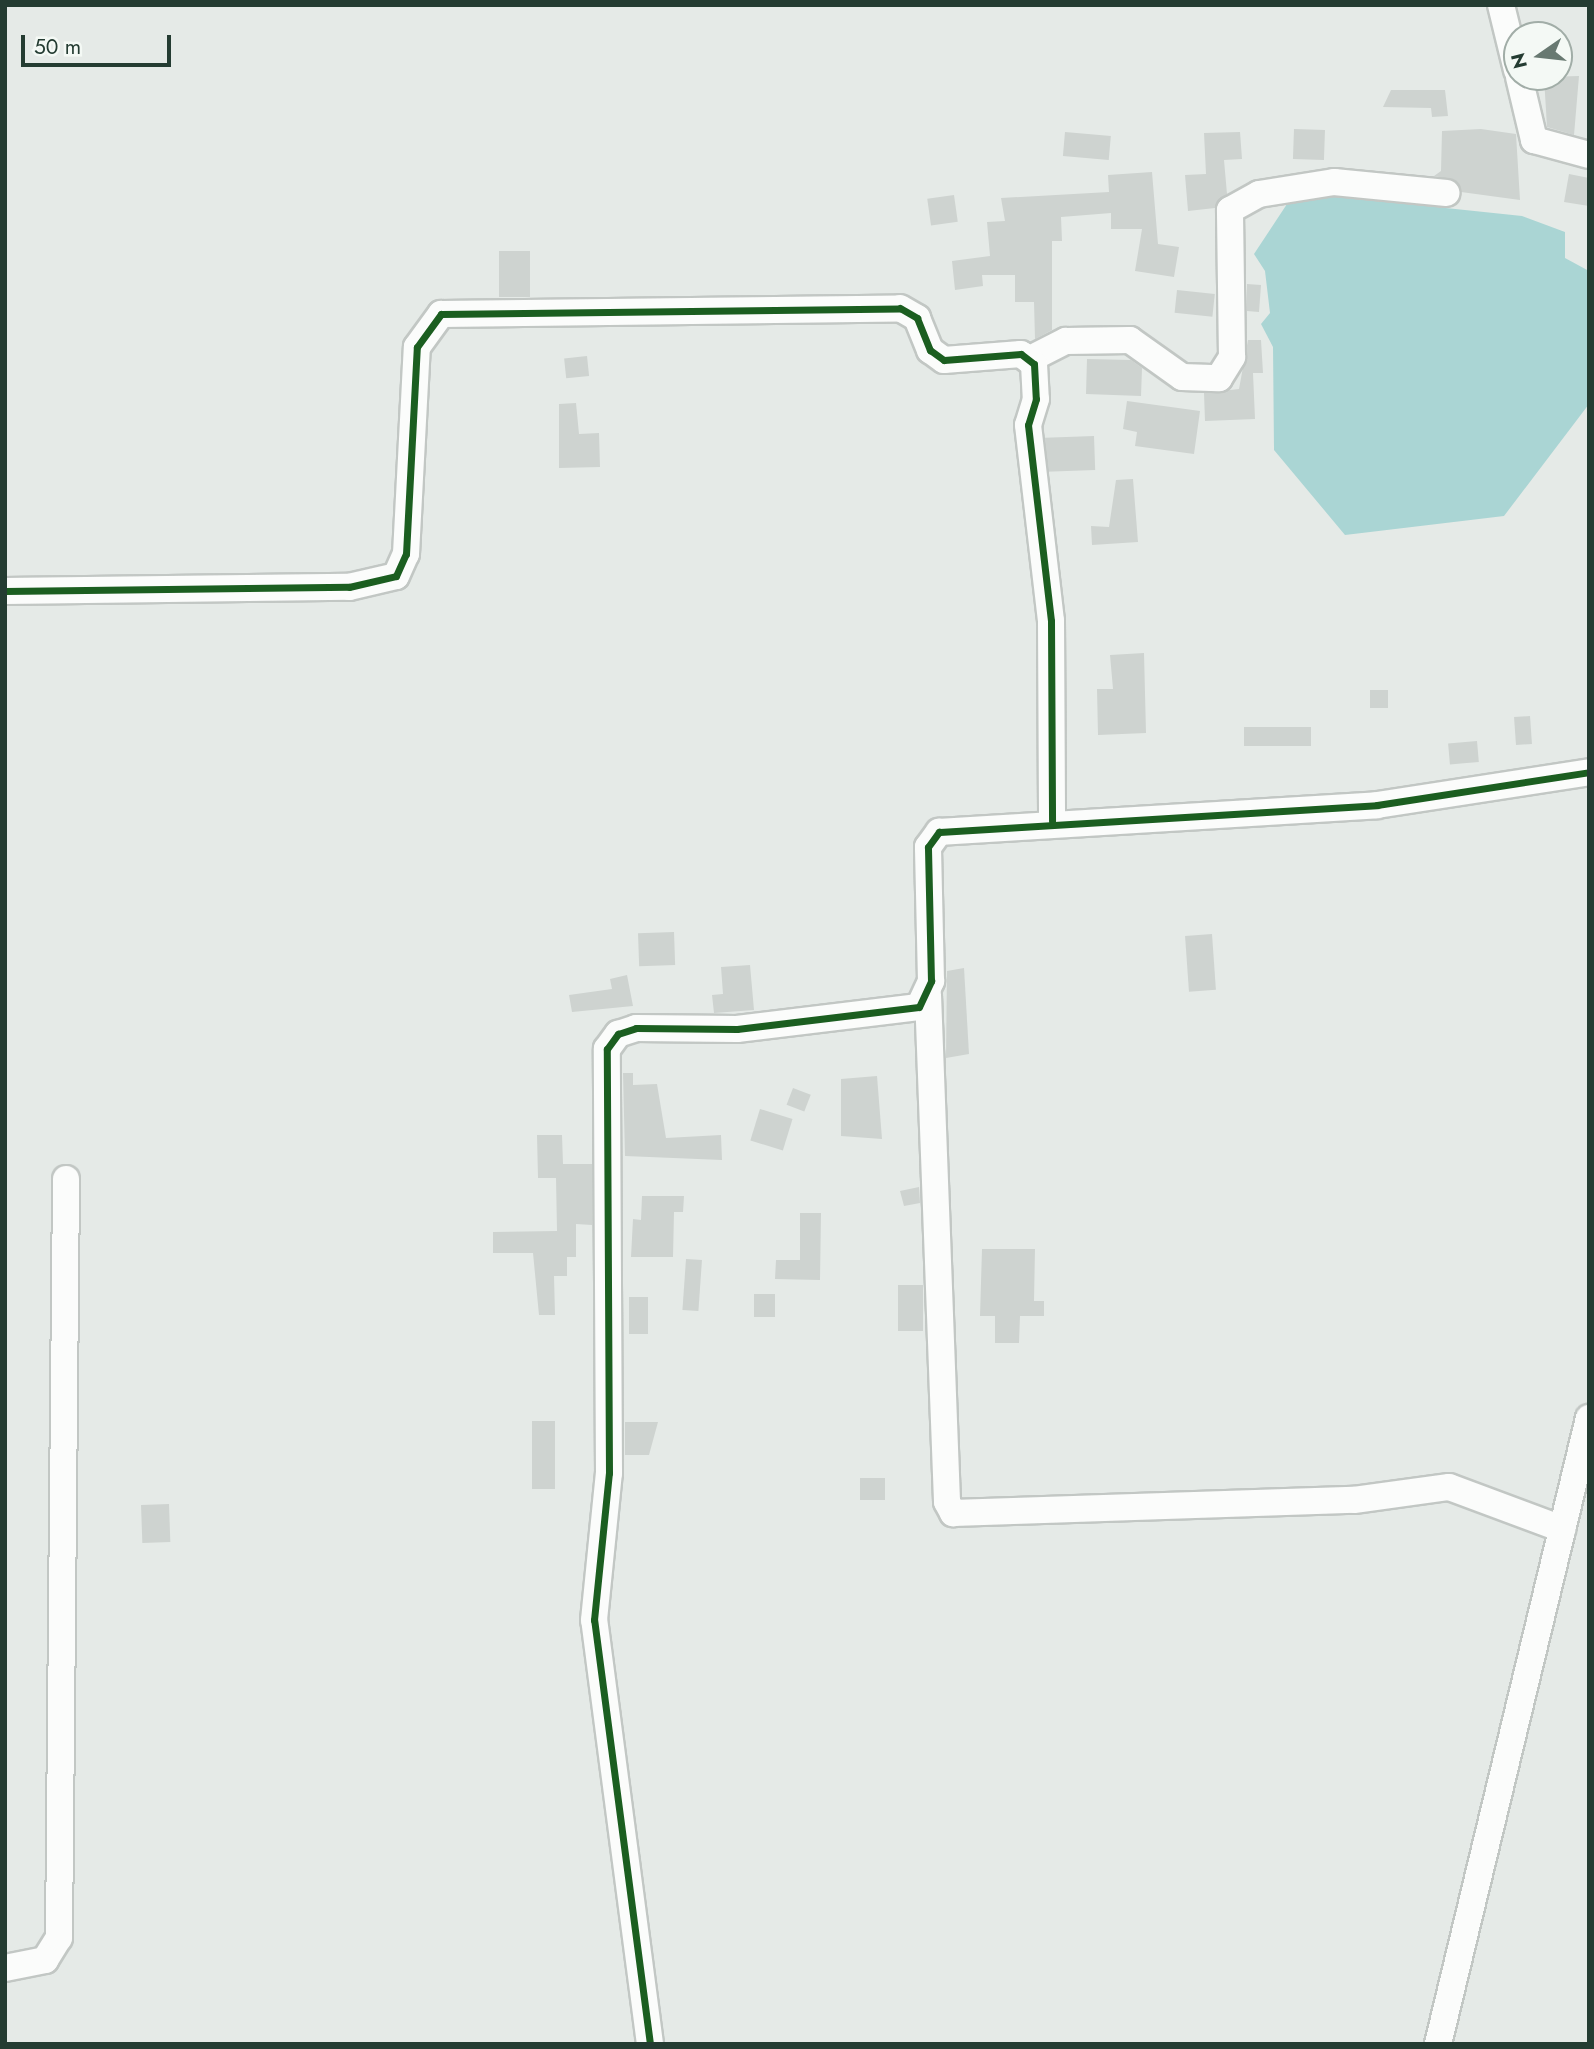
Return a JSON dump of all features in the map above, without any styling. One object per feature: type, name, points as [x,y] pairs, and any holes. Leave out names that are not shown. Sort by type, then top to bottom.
[{"type":"street","points":[[1522,91],[1534,140],[1589,155]]},
{"type":"street","points":[[5,591],[349,587],[396,576],[407,554],[417,347],[430,321],[451,311],[883,307],[911,312],[930,350],[944,360],[1032,358],[1066,341],[1130,340],[1182,377],[1219,378],[1232,357],[1230,210],[1259,194],[1334,183],[1446,193]]},
{"type":"street","points":[[1032,358],[1031,475],[1051,621],[1052,821]]},
{"type":"street","points":[[1562,1529],[1449,1487],[1354,1500],[953,1513],[947,1502],[928,995],[930,841],[950,829],[1052,821],[1377,805],[1589,772]]},
{"type":"street","points":[[650,2044],[594,1620],[609,1473],[607,1049],[618,1034],[636,1028],[710,1031],[896,1013],[919,1007],[928,995]]},
{"type":"street","points":[[5,1968],[45,1960],[59,1938],[66,1179]]},
{"type":"street","points":[[1438,2044],[1589,1418]]},
{"type":"water","points":[[1322,195],[1522,216],[1565,232],[1565,258],[1589,271],[1589,404],[1504,516],[1345,535],[1274,450],[1273,347],[1261,324],[1270,313],[1265,271],[1254,254],[1287,204]]},
{"type":"building","points":[[1573,76],[1579,76],[1574,135],[1547,127],[1545,91],[1573,91]]},
{"type":"building","points":[[1391,90],[1445,90],[1448,116],[1432,117],[1431,108],[1383,107]]},
{"type":"building","points":[[1294,129],[1325,130],[1324,160],[1293,159]]},
{"type":"building","points":[[1481,129],[1516,134],[1520,200],[1461,192],[1455,180],[1434,176],[1441,171],[1442,131]]},
{"type":"building","points":[[1065,132],[1111,136],[1109,160],[1063,156]]},
{"type":"building","points":[[1240,132],[1242,159],[1224,160],[1227,194],[1215,208],[1188,211],[1185,175],[1206,174],[1204,133]]},
{"type":"building","points":[[1152,172],[1158,244],[1179,247],[1174,277],[1135,271],[1142,229],[1111,229],[1111,213],[1061,217],[1062,241],[1052,241],[1052,330],[1035,339],[1034,302],[1015,302],[1015,275],[982,275],[983,286],[955,290],[952,261],[990,256],[987,222],[1005,221],[1001,198],[1109,192],[1108,175]]},
{"type":"building","points":[[1569,174],[1589,178],[1589,206],[1564,202]]},
{"type":"building","points":[[954,195],[958,222],[931,225],[927,199]]},
{"type":"building","points":[[499,251],[530,251],[530,297],[499,297]]},
{"type":"building","points":[[1247,284],[1261,285],[1259,312],[1247,311]]},
{"type":"building","points":[[1177,290],[1215,294],[1212,317],[1175,313]]},
{"type":"building","points":[[1248,340],[1261,340],[1263,373],[1253,373],[1255,419],[1205,421],[1204,393],[1239,389]]},
{"type":"building","points":[[587,356],[589,376],[566,378],[564,358]]},
{"type":"building","points":[[1087,359],[1131,360],[1142,368],[1141,396],[1086,394]]},
{"type":"building","points":[[1127,401],[1200,411],[1194,454],[1135,446],[1137,432],[1123,429]]},
{"type":"building","points":[[576,403],[579,434],[599,433],[600,467],[559,468],[559,404]]},
{"type":"building","points":[[1094,436],[1095,470],[1046,472],[1045,438]]},
{"type":"building","points":[[1133,479],[1138,542],[1092,545],[1091,526],[1109,527],[1116,480]]},
{"type":"building","points":[[1144,653],[1146,733],[1098,735],[1097,689],[1113,689],[1110,655]]},
{"type":"building","points":[[1370,690],[1388,690],[1388,708],[1370,708]]},
{"type":"building","points":[[1530,716],[1532,744],[1516,745],[1514,717]]},
{"type":"building","points":[[1244,727],[1311,727],[1311,746],[1244,746]]},
{"type":"building","points":[[1477,741],[1479,762],[1450,764],[1448,744]]},
{"type":"building","points":[[674,932],[675,965],[639,966],[638,933]]},
{"type":"building","points":[[1212,934],[1216,990],[1189,992],[1185,936]]},
{"type":"building","points":[[750,965],[754,1010],[714,1013],[712,995],[723,994],[721,967]]},
{"type":"building","points":[[964,968],[969,1054],[946,1058],[947,971]]},
{"type":"building","points":[[627,975],[633,1006],[572,1012],[569,995],[612,989],[610,979]]},
{"type":"building","points":[[623,1073],[633,1073],[633,1085],[657,1084],[666,1138],[721,1135],[722,1160],[625,1156]]},
{"type":"building","points":[[877,1076],[882,1139],[841,1136],[841,1079]]},
{"type":"building","points":[[793,1088],[811,1095],[804,1112],[787,1105]]},
{"type":"building","points":[[760,1109],[793,1119],[783,1150],[750,1141]]},
{"type":"building","points":[[537,1135],[562,1135],[563,1164],[592,1164],[592,1225],[576,1224],[576,1257],[567,1257],[567,1276],[554,1276],[555,1315],[539,1315],[533,1253],[493,1253],[493,1232],[557,1231],[556,1178],[538,1178]]},
{"type":"building","points":[[919,1187],[920,1203],[904,1206],[900,1191]]},
{"type":"building","points":[[642,1196],[684,1196],[683,1212],[674,1212],[673,1257],[631,1257],[633,1219],[641,1220]]},
{"type":"building","points":[[800,1213],[821,1213],[820,1280],[775,1279],[776,1260],[800,1260]]},
{"type":"building","points":[[982,1249],[1035,1249],[1034,1301],[1044,1301],[1044,1316],[1020,1316],[1019,1343],[995,1343],[995,1316],[980,1316]]},
{"type":"building","points":[[686,1259],[702,1260],[698,1311],[682,1310]]},
{"type":"building","points":[[898,1285],[923,1285],[923,1331],[898,1331]]},
{"type":"building","points":[[754,1294],[775,1294],[775,1317],[754,1317]]},
{"type":"building","points":[[629,1297],[648,1297],[648,1334],[629,1334]]},
{"type":"building","points":[[532,1421],[555,1421],[555,1489],[532,1489]]},
{"type":"building","points":[[625,1422],[658,1422],[649,1455],[625,1455]]},
{"type":"building","points":[[860,1478],[885,1478],[885,1500],[860,1500]]},
{"type":"building","points":[[169,1504],[170,1542],[142,1543],[141,1505]]},
{"type":"cycle path","points":[[5,591],[349,587],[396,576],[406,554],[417,347],[441,314],[900,308],[917,318],[930,350],[944,360],[1021,354],[1034,364],[1036,399],[1028,425],[1051,621],[1052,821]]},
{"type":"cycle path","points":[[650,2044],[594,1620],[609,1473],[607,1049],[618,1034],[636,1028],[737,1029],[919,1007],[931,981],[928,847],[939,832],[1377,805],[1589,772]]}]
